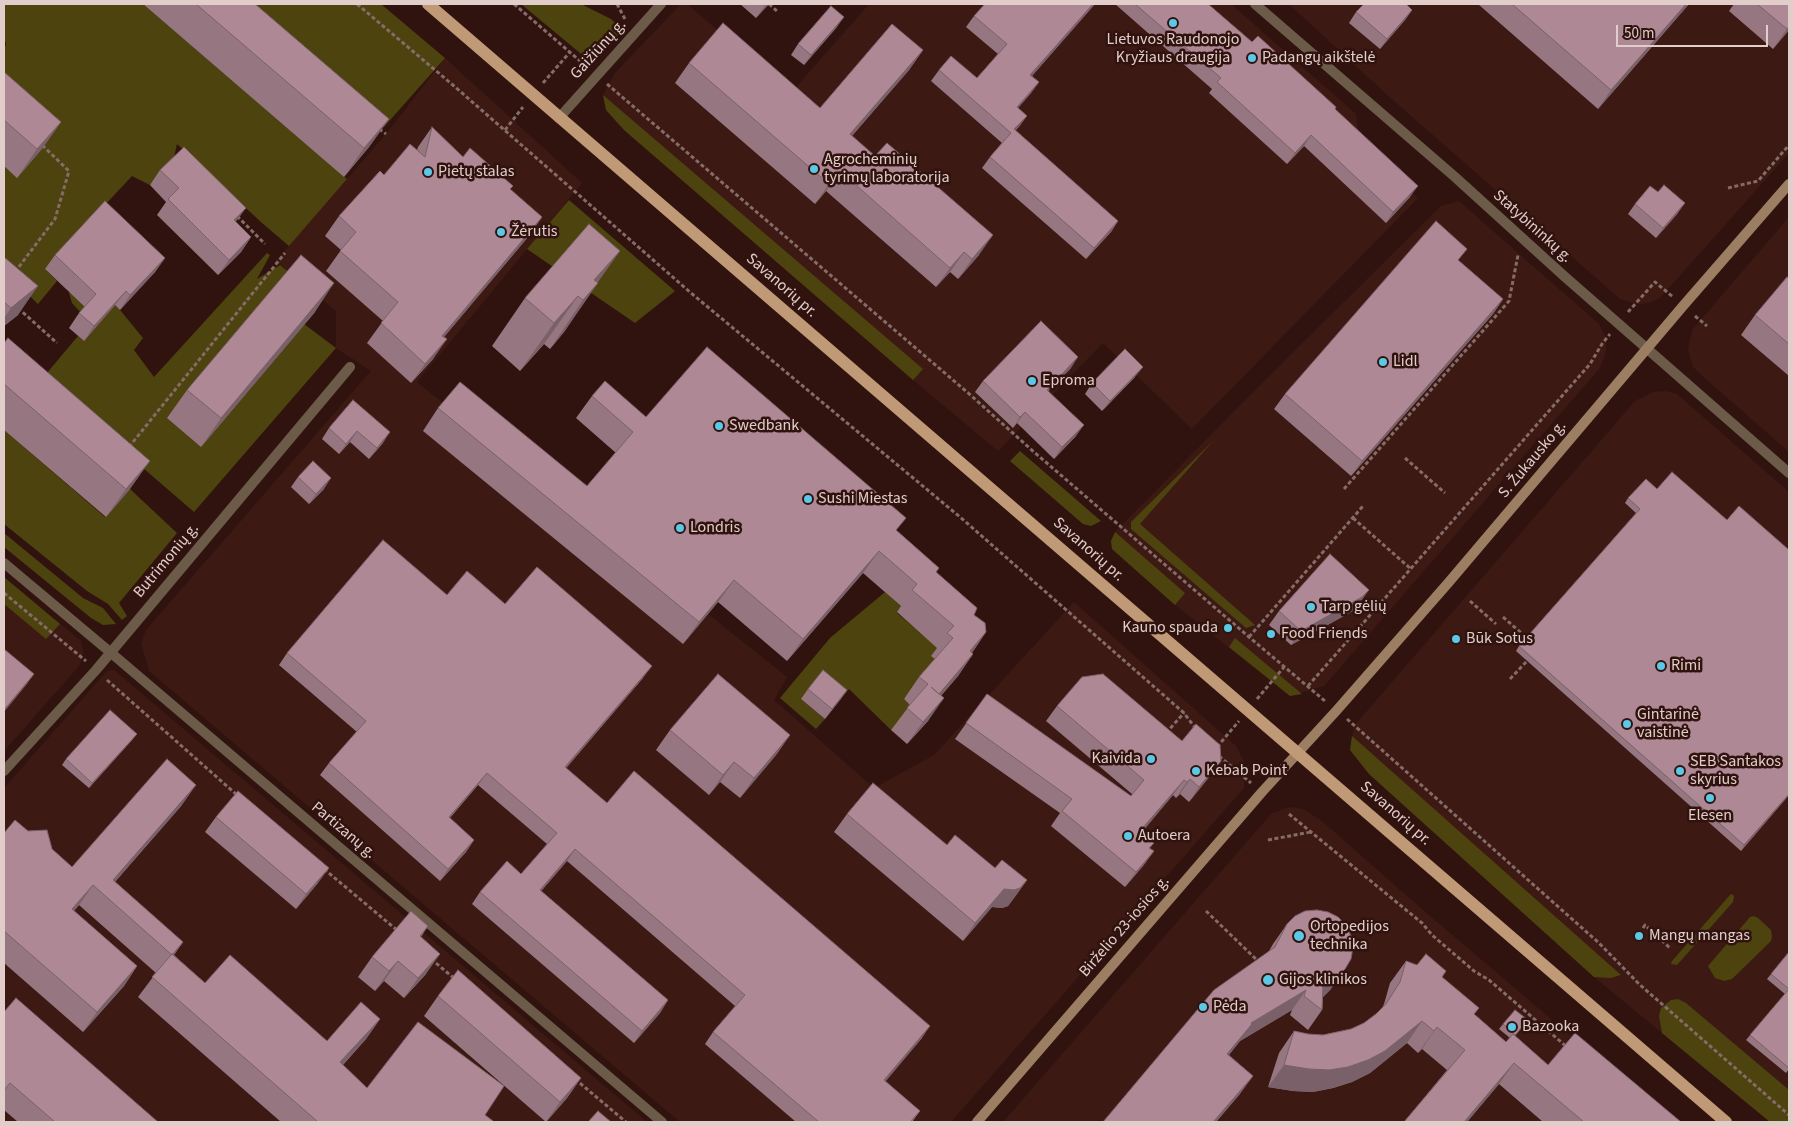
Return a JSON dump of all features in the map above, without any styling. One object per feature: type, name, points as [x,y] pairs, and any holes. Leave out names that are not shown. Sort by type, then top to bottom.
[{"type":"main road","name":"Savanorių pr.","points":[[428,4],[1726,1122]]},
{"type":"main road","name":"S. Žukausko g.","points":[[1298,752],[1449,582],[1789,184]]},
{"type":"main road","name":"Birželio 23-iosios g.","points":[[976,1122],[1298,752]]},
{"type":"street","name":"Gaižiūnų g.","points":[[559,118],[661,4]]},
{"type":"street","name":"Statybininkų g.","points":[[1256,4],[1789,473]]},
{"type":"street","name":"Butrimonių g.","points":[[4,771],[96,670],[350,367]]},
{"type":"street","name":"Partizanų g.","points":[[4,563],[662,1122]]},
{"type":"path","points":[[357,4],[461,92],[691,293],[947,505],[1184,713],[1202,736]]},
{"type":"path","points":[[514,4],[960,386],[1249,638],[1308,686],[1590,364],[1602,344],[1654,282]]},
{"type":"path","points":[[769,4],[778,12]]},
{"type":"path","points":[[374,125],[386,134]]},
{"type":"path","points":[[10,279],[55,220],[69,172],[36,139]]},
{"type":"path","points":[[1728,188],[1758,181],[1789,145]]},
{"type":"path","points":[[234,213],[265,244]]},
{"type":"path","points":[[1344,489],[1352,477],[1508,302],[1521,237]]},
{"type":"path","points":[[125,452],[285,253]]},
{"type":"path","points":[[17,307],[57,343]]},
{"type":"path","points":[[1405,458],[1444,493]]},
{"type":"path","points":[[1249,638],[1363,506]]},
{"type":"path","points":[[1353,518],[1411,569]]},
{"type":"path","points":[[4,593],[96,670],[241,798]]},
{"type":"path","points":[[1470,601],[1496,624]]},
{"type":"path","points":[[1503,617],[1527,638]]},
{"type":"path","points":[[1510,679],[1526,660]]},
{"type":"path","points":[[1162,738],[1184,713]]},
{"type":"path","points":[[1359,730],[1599,943],[1639,984],[1789,1115]]},
{"type":"path","points":[[1213,751],[1262,792]]},
{"type":"path","points":[[1289,814],[1422,923],[1432,935],[1474,971],[1489,980],[1571,1051]]},
{"type":"path","points":[[1268,840],[1311,832]]},
{"type":"path","points":[[322,868],[405,938]]},
{"type":"path","points":[[1206,911],[1263,965]]},
{"type":"path","points":[[1643,928],[1645,925],[1670,948]]},
{"type":"path","points":[[428,957],[459,982]]},
{"type":"path","points":[[574,1078],[626,1122]]},
{"type":"shaded area","points":[[4,4],[143,4],[347,179],[289,246],[177,144],[173,162],[150,185],[132,176],[45,269],[57,281],[38,304],[4,271],[4,166],[17,177],[41,150],[48,138],[4,99],[4,52],[6,43],[4,40]]},
{"type":"shaded area","points":[[244,4],[381,4],[445,58],[384,127]]},
{"type":"shaded area","points":[[521,4],[581,4],[611,19],[623,30],[592,63]]},
{"type":"shaded area","points":[[681,4],[687,4],[791,93],[869,4],[1231,4],[1356,114],[1360,144],[1418,198],[1192,429],[1103,343],[998,451],[624,130],[606,110],[603,95],[615,73]]},
{"type":"shaded area","points":[[1289,4],[1789,4],[1789,153],[1660,298],[1649,303],[1637,304],[1620,299],[1385,93]]},
{"type":"shaded area","points":[[445,58],[582,183],[417,382],[787,677],[774,700],[874,788],[934,755],[1074,602],[1236,746],[1245,763],[1244,788],[951,1122],[680,1122],[149,671],[141,643],[146,630],[371,371],[336,348],[336,311],[278,263],[274,263],[386,134]]},
{"type":"shaded area","points":[[603,95],[923,369],[913,380],[624,130],[606,110]]},
{"type":"shaded area","points":[[569,200],[675,291],[635,323],[527,249]]},
{"type":"shaded area","points":[[1459,201],[1599,324],[1606,337],[1606,352],[1600,368],[1324,686],[1290,696],[1175,605],[1112,549],[1111,541],[1115,532],[1441,206]]},
{"type":"shaded area","points":[[1789,217],[1789,452],[1693,367],[1688,350],[1692,330]]},
{"type":"shaded area","points":[[267,253],[270,255],[257,279],[280,265],[314,293],[304,324],[336,348],[194,512],[41,380],[78,336],[84,341],[82,314],[72,303],[69,293],[85,276],[120,310],[143,338],[134,350],[154,377]]},
{"type":"shaded area","points":[[1665,391],[1677,394],[1789,492],[1789,1122],[1770,1122],[1594,977],[1369,774],[1350,750],[1354,726],[1635,401],[1653,392]]},
{"type":"shaded area","points":[[4,430],[105,517],[130,489],[177,533],[119,603],[127,616],[122,620],[108,604],[87,591],[4,524]]},
{"type":"shaded area","points":[[1213,441],[1140,524],[1255,625],[1246,628],[1131,529],[1131,522]]},
{"type":"shaded area","points":[[1020,451],[1101,521],[1091,526],[1083,524],[1010,461]]},
{"type":"shaded area","points":[[1115,532],[1185,593],[1175,605],[1112,549],[1111,541]]},
{"type":"shaded area","points":[[4,533],[83,598],[103,608],[116,624],[103,625],[91,618],[4,547]]},
{"type":"shaded area","points":[[4,577],[81,641],[84,653],[79,666],[4,751]]},
{"type":"shaded area","points":[[4,577],[60,624],[46,639],[4,604]]},
{"type":"shaded area","points":[[885,592],[902,607],[897,613],[938,648],[937,661],[904,699],[912,706],[891,730],[849,689],[840,700],[801,699],[825,719],[816,729],[780,698],[830,638]]},
{"type":"shaded area","points":[[1235,638],[1302,694],[1290,696],[1229,647]]},
{"type":"shaded area","points":[[114,670],[647,1122],[4,1122],[4,788],[107,671]]},
{"type":"shaded area","points":[[1352,736],[1621,975],[1611,978],[1594,977],[1369,774],[1350,750]]},
{"type":"shaded area","points":[[1290,807],[1303,809],[1322,821],[1423,910],[1672,1122],[1003,1122],[1272,813]]},
{"type":"shaded area","points":[[1732,894],[1734,896],[1733,902],[1677,965],[1671,964],[1672,961]]},
{"type":"shaded area","points":[[1754,916],[1771,930],[1771,941],[1732,979],[1724,981],[1715,978],[1708,966],[1750,917]]},
{"type":"shaded area","points":[[1678,999],[1686,1003],[1789,1090],[1789,1122],[1770,1122],[1662,1033],[1659,1016],[1661,1008],[1671,1000]]},
{"type":"building","points":[[196,4],[255,4],[389,119],[364,148]]},
{"type":"building","points":[[985,4],[1093,4],[1030,75],[1039,82],[1017,107],[1027,116],[1014,129],[1118,221],[1094,248],[990,157],[1011,133],[939,70],[951,56],[977,78],[1007,44],[974,16]]},
{"type":"building","points":[[1135,4],[1208,4],[1252,42],[1258,36],[1336,107],[1335,109],[1418,186],[1393,212],[1311,135],[1295,153],[1217,82],[1221,78]]},
{"type":"building","points":[[1364,4],[1406,4],[1412,10],[1387,39],[1356,12]]},
{"type":"building","points":[[1512,4],[1686,4],[1611,90]]},
{"type":"building","points":[[1757,4],[1789,4],[1789,26],[1787,29]]},
{"type":"building","points":[[831,6],[844,17],[811,55],[798,44]]},
{"type":"building","name":"Agrocheminių tyrimų laboratorija","points":[[723,23],[820,108],[892,24],[923,50],[850,134],[875,156],[887,143],[993,235],[972,259],[964,252],[950,268],[840,171],[829,184],[689,63]]},
{"type":"building","points":[[4,72],[61,122],[37,149],[4,120]]},
{"type":"building","points":[[432,127],[463,157],[470,148],[513,186],[510,189],[542,217],[442,336],[447,339],[425,364],[381,323],[398,302],[340,251],[356,232],[339,216],[380,171],[384,175],[410,144],[425,157]]},
{"type":"building","points":[[184,147],[246,208],[234,220],[251,237],[229,260],[168,199],[179,188],[160,170]]},
{"type":"building","points":[[1664,185],[1685,203],[1663,228],[1635,204],[1650,186],[1658,192]]},
{"type":"building","points":[[105,201],[165,258],[130,295],[126,291],[94,326],[79,313],[96,294],[55,255]]},
{"type":"building","name":"Lidl","points":[[1436,221],[1467,249],[1458,260],[1503,299],[1362,461],[1285,394]]},
{"type":"building","points":[[589,224],[620,251],[594,280],[598,283],[583,300],[578,296],[554,323],[525,298]]},
{"type":"building","points":[[301,255],[334,283],[221,418],[187,390]]},
{"type":"building","points":[[4,257],[38,286],[11,308],[4,302]]},
{"type":"building","points":[[1787,277],[1789,279],[1789,344],[1755,315]]},
{"type":"building","points":[[1041,321],[1078,357],[1047,390],[1084,425],[1062,447],[1025,412],[1020,417],[983,381]]},
{"type":"building","points":[[8,338],[150,461],[126,489],[4,384],[4,343]]},
{"type":"building","points":[[707,347],[906,518],[896,530],[939,568],[936,572],[977,608],[974,615],[985,623],[986,632],[970,651],[973,654],[939,694],[944,698],[923,722],[907,708],[928,684],[919,677],[953,638],[947,633],[954,626],[912,590],[917,584],[879,551],[803,639],[734,580],[699,622],[438,408],[460,382],[587,486],[633,432],[592,396],[605,381],[646,417]]},
{"type":"building","points":[[1125,349],[1143,367],[1110,401],[1092,383]]},
{"type":"building","points":[[353,400],[390,432],[377,448],[357,431],[346,444],[329,428]]},
{"type":"building","points":[[313,461],[331,478],[316,494],[298,477]]},
{"type":"building","name":"Rimi","points":[[1672,472],[1727,520],[1739,506],[1789,550],[1789,794],[1744,845],[1519,646],[1640,509],[1628,498],[1646,479],[1657,489]]},
{"type":"building","points":[[383,540],[447,595],[467,571],[505,604],[537,567],[652,666],[565,767],[607,803],[634,771],[930,1026],[884,1080],[920,1111],[910,1122],[819,1122],[713,1032],[745,995],[575,849],[540,890],[668,1000],[642,1031],[480,892],[507,861],[521,874],[557,833],[487,773],[449,817],[474,840],[448,869],[329,763],[366,721],[287,653]]},
{"type":"building","name":"Tarp gėlių","points":[[1330,554],[1369,590],[1362,597],[1301,631],[1279,611]]},
{"type":"building","points":[[4,649],[34,674],[4,710]]},
{"type":"building","points":[[823,670],[847,690],[832,709],[808,689]]},
{"type":"building","points":[[718,674],[790,735],[754,778],[734,762],[723,775],[670,730]]},
{"type":"building","points":[[1103,674],[1182,741],[1196,724],[1220,745],[1221,761],[1199,787],[1190,779],[1187,782],[1184,780],[1140,831],[1154,843],[1149,848],[1154,851],[1136,872],[1062,811],[1072,799],[966,723],[987,694],[1131,796],[1144,780],[1057,706],[1082,677]]},
{"type":"building","points":[[110,710],[137,734],[92,783],[66,759]]},
{"type":"building","points":[[167,759],[196,785],[113,880],[183,942],[172,955],[93,885],[72,909],[137,966],[97,1012],[4,931],[4,833],[15,820],[28,831],[47,830],[52,849],[72,867]]},
{"type":"building","points":[[873,783],[947,845],[955,835],[995,868],[1002,860],[1027,880],[1020,888],[1014,890],[1004,889],[975,923],[847,814]]},
{"type":"building","points":[[238,791],[329,868],[306,894],[216,817]]},
{"type":"building","points":[[1317,910],[1328,912],[1338,917],[1346,925],[1353,947],[1351,959],[1337,977],[1323,983],[1322,1010],[1304,996],[1306,990],[1251,1023],[1227,1054],[1253,1076],[1213,1122],[1103,1122],[1214,990],[1275,947],[1287,924],[1295,916],[1305,911]]},
{"type":"building","points":[[411,911],[428,926],[420,936],[440,954],[418,978],[398,961],[389,971],[372,957]]},
{"type":"building","points":[[1789,952],[1789,989],[1771,974]]},
{"type":"building","points":[[172,954],[205,983],[230,955],[327,1041],[361,1002],[380,1019],[340,1062],[367,1088],[418,1022],[504,1086],[485,1115],[493,1121],[318,1122],[152,977]]},
{"type":"building","points":[[1426,954],[1446,971],[1442,977],[1479,1008],[1474,1014],[1506,1042],[1513,1034],[1548,1065],[1575,1033],[1681,1122],[1584,1122],[1514,1063],[1464,1122],[1404,1122],[1465,1050],[1437,1027],[1434,1031],[1422,1021],[1385,1051],[1368,1060],[1348,1067],[1329,1070],[1284,1065],[1294,1031],[1323,1035],[1351,1029],[1364,1023],[1386,1004],[1400,982],[1406,961],[1417,965]]},
{"type":"building","points":[[458,970],[581,1078],[560,1102],[438,996]]},
{"type":"building","points":[[1789,989],[1789,1068],[1750,1035]]},
{"type":"building","points":[[16,998],[158,1122],[55,1122],[10,1083],[4,1090],[4,1012]]},
{"type":"building","name":"Bazooka","points":[[1515,1010],[1528,1020],[1515,1035],[1503,1024]]},
{"type":"building","points":[[598,1111],[611,1122],[588,1122]]},
{"type":"place","name":"Lietuvos Raudonojo Kryžiaus draugija","points":[[1173,23]]},
{"type":"place","name":"Padangų aikštelė","points":[[1252,58]]},
{"type":"place","name":"Agrocheminių tyrimų laboratorija","points":[[814,169]]},
{"type":"place","name":"Pietų stalas","points":[[428,172]]},
{"type":"place","name":"Žėrutis","points":[[501,232]]},
{"type":"place","name":"Lidl","points":[[1383,362]]},
{"type":"place","name":"Eproma","points":[[1032,381]]},
{"type":"place","name":"Swedbank","points":[[719,426]]},
{"type":"place","name":"Sushi Miestas","points":[[808,499]]},
{"type":"place","name":"Londris","points":[[680,528]]},
{"type":"place","name":"Tarp gėlių","points":[[1311,607]]},
{"type":"place","name":"Kauno spauda","points":[[1228,628]]},
{"type":"place","name":"Food Friends","points":[[1271,634]]},
{"type":"place","name":"Būk Sotus","points":[[1456,639]]},
{"type":"place","name":"Rimi","points":[[1661,666]]},
{"type":"place","name":"Gintarinė vaistinė","points":[[1627,724]]},
{"type":"place","name":"Kaivida","points":[[1151,759]]},
{"type":"place","name":"Kebab Point","points":[[1196,771]]},
{"type":"place","name":"SEB Santakos skyrius","points":[[1680,771]]},
{"type":"place","name":"Elesen","points":[[1710,798]]},
{"type":"place","name":"Autoera","points":[[1128,836]]},
{"type":"place","name":"Ortopedijos technika","points":[[1299,936]]},
{"type":"place","name":"Mangų mangas","points":[[1639,936]]},
{"type":"place","name":"Gijos klinikos","points":[[1268,980]]},
{"type":"place","name":"Pėda","points":[[1203,1007]]},
{"type":"place","name":"Bazooka","points":[[1512,1027]]}]
